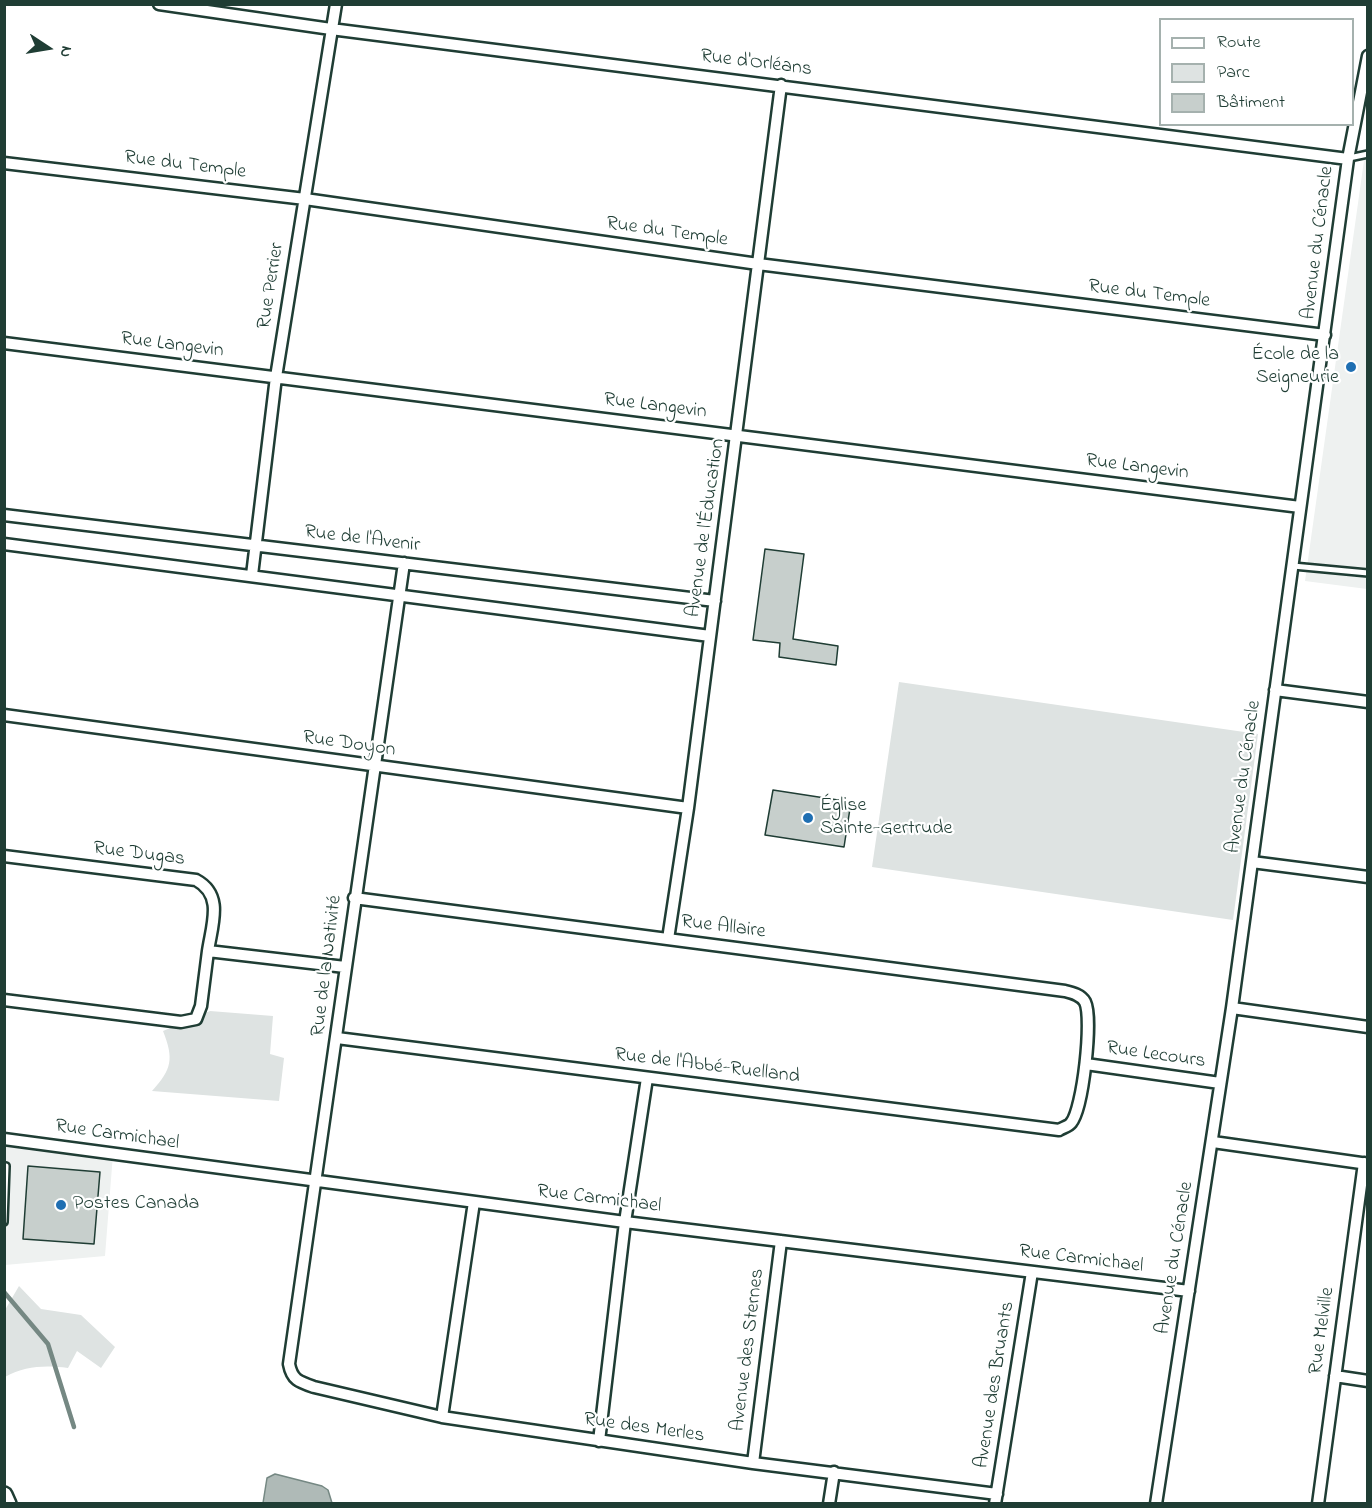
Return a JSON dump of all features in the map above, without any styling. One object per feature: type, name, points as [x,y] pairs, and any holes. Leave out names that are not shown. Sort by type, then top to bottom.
[{"type":"main road","points":[[4,1495],[8,1503]]},
{"type":"street","name":"Rue d'Orléans","points":[[159,4],[331,29],[1348,159]]},
{"type":"street","name":"Rue Perrier","points":[[252,575],[276,377],[336,4]]},
{"type":"street","name":"Avenue du Cénacle","points":[[1156,1503],[1213,1142],[1348,159],[1365,85],[1368,56]]},
{"type":"street","name":"Avenue de l'Éducation","points":[[668,939],[738,436],[781,85]]},
{"type":"street","name":"Rue du Temple","points":[[4,163],[304,199],[758,264],[1325,335]]},
{"type":"street","name":"Rue Langevin","points":[[4,342],[1300,507]]},
{"type":"street","name":"Rue de l'Avenir","points":[[4,514],[716,601]]},
{"type":"street","points":[[4,544],[710,636]]},
{"type":"street","name":"Rue de la Nativité","points":[[291,1375],[290,1364],[337,1038],[354,898],[404,563]]},
{"type":"street","points":[[1275,690],[1368,702]]},
{"type":"street","name":"Rue Doyon","points":[[4,715],[688,808]]},
{"type":"street","name":"Rue Dugas","points":[[4,856],[196,880],[208,886],[214,901],[201,1006],[196,1019],[181,1022],[4,1000]]},
{"type":"street","points":[[1252,862],[1368,877]]},
{"type":"street","name":"Rue Allaire","points":[[354,898],[1065,991],[1079,995],[1088,1012],[1086,1064]]},
{"type":"street","points":[[208,951],[345,967]]},
{"type":"street","points":[[1232,1008],[1368,1027]]},
{"type":"street","name":"Rue de l'Abbé-Ruelland","points":[[337,1038],[1059,1130],[1071,1123],[1086,1064]]},
{"type":"street","name":"Rue Lecours","points":[[1086,1064],[1220,1083]]},
{"type":"street","points":[[599,1441],[625,1222],[647,1078]]},
{"type":"street","name":"Rue Carmichael","points":[[4,1139],[625,1222],[1189,1292]]},
{"type":"street","points":[[1213,1142],[1366,1164]]},
{"type":"street","name":"Rue Melville","points":[[1318,1503],[1366,1164]]},
{"type":"street","points":[[442,1417],[474,1202]]},
{"type":"street","name":"Avenue des Sternes","points":[[753,1463],[781,1241]]},
{"type":"street","name":"Avenue des Bruants","points":[[996,1499],[1032,1272]]},
{"type":"street","name":"Rue des Merles","points":[[291,1375],[299,1382],[314,1387],[442,1417],[753,1463],[834,1472],[996,1499]]},
{"type":"street","points":[[1335,1376],[1368,1381]]},
{"type":"street","points":[[829,1503],[834,1472]]},
{"type":"lane","points":[[1348,159],[1368,154]]},
{"type":"lane","points":[[1291,565],[1368,573]]},
{"type":"lane","points":[[4,1222],[6,1166]]},
{"type":"shaded area","name":"École de la Seigneurie","points":[[1367,139],[1367,589],[1305,581]]},
{"type":"shaded area","points":[[5,1139],[113,1154],[105,1256],[5,1265]]},
{"type":"shaded area","points":[[275,1474],[322,1486],[328,1490],[332,1503],[263,1503],[267,1478]]},
{"type":"green space","points":[[899,682],[1258,734],[1233,920],[872,867]]},
{"type":"green space","points":[[210,1011],[273,1016],[270,1054],[284,1058],[279,1101],[152,1091],[164,1076],[169,1063],[169,1049],[163,1031]]},
{"type":"green space","points":[[19,1286],[41,1309],[81,1315],[115,1347],[101,1368],[77,1351],[68,1368],[35,1367],[5,1377],[5,1310]]},
{"type":"building","points":[[765,549],[804,554],[793,639],[838,646],[836,665],[779,657],[780,643],[753,640]]},
{"type":"building","name":"Église Sainte-Gertrude","points":[[773,790],[851,802],[844,847],[765,835]]},
{"type":"building","name":"Postes Canada","points":[[28,1166],[100,1172],[94,1244],[23,1239]]},
{"type":"waterway","points":[[4,1292],[48,1344],[74,1427]]},
{"type":"place","name":"École de la Seigneurie","points":[[1351,367]]},
{"type":"place","name":"Église Sainte-Gertrude","points":[[808,818]]},
{"type":"place","name":"Postes Canada","points":[[61,1205]]}]
